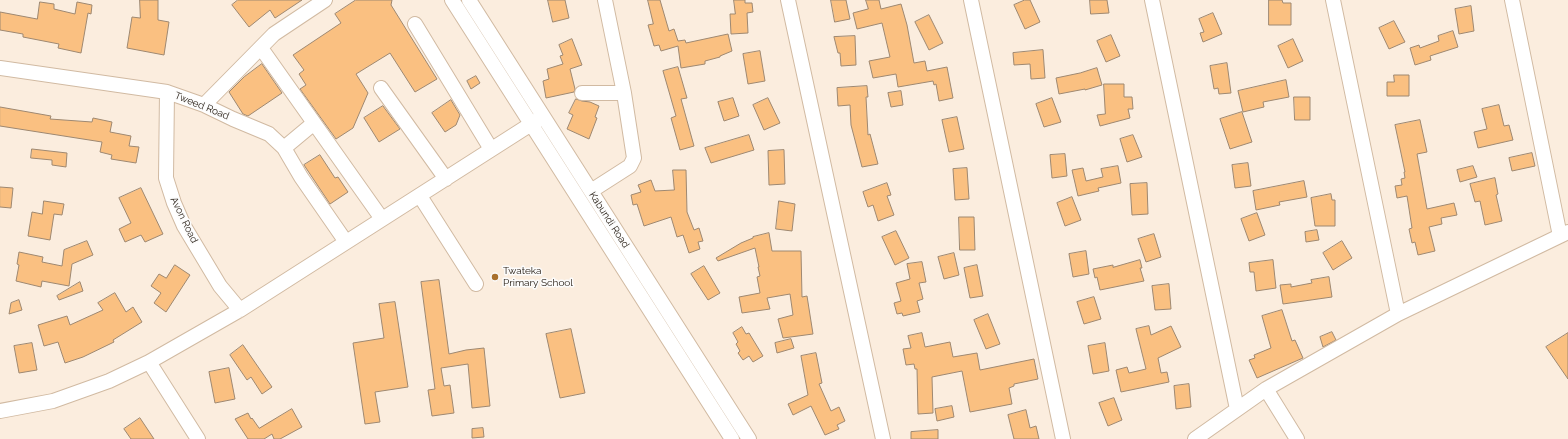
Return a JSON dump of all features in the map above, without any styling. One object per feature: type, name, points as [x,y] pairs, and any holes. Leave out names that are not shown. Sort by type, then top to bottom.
[{"type":"street","points":[[204,105],[274,34],[325,0]]},
{"type":"street","name":"Kabundi Road","points":[[452,0],[732,439]]},
{"type":"street","name":"Kabundi Road","points":[[469,0],[749,439]]},
{"type":"street","points":[[591,191],[630,166],[634,158],[624,93],[606,0]]},
{"type":"street","points":[[788,0],[884,439]]},
{"type":"street","points":[[971,0],[1064,439]]},
{"type":"street","points":[[1152,0],[1237,409]]},
{"type":"street","points":[[1333,0],[1398,314]]},
{"type":"street","points":[[1195,439],[1266,389],[1398,314],[1564,234],[1512,0]]},
{"type":"street","points":[[415,24],[491,149]]},
{"type":"street","points":[[261,48],[382,219]]},
{"type":"street","name":"Tweed Road","points":[[0,68],[167,92],[204,105],[269,134],[284,148],[301,177],[346,242]]},
{"type":"street","points":[[381,88],[446,179]]},
{"type":"street","name":"Avon Road","points":[[167,92],[166,178],[174,203],[184,226],[220,286],[240,310]]},
{"type":"street","points":[[582,93],[624,93]]},
{"type":"street","points":[[0,410],[53,401],[109,381],[149,362],[240,310],[543,116]]},
{"type":"street","points":[[284,148],[314,123]]},
{"type":"street","points":[[420,196],[476,284]]},
{"type":"street","points":[[664,332],[676,324]]},
{"type":"street","points":[[149,362],[198,439]]},
{"type":"street","points":[[1266,389],[1296,439]]},
{"type":"building","points":[[140,0],[158,0],[158,20],[169,22],[164,55],[127,48],[132,17],[140,18]]},
{"type":"building","points":[[238,0],[302,0],[275,18],[270,10],[249,27],[232,5]]},
{"type":"building","points":[[356,0],[392,0],[391,5],[437,79],[415,92],[390,53],[356,74],[368,93],[353,128],[336,139],[300,89],[306,85],[299,74],[304,70],[293,55],[341,23],[335,14]]},
{"type":"building","points":[[548,0],[565,0],[569,18],[553,22]]},
{"type":"building","points":[[648,0],[660,0],[669,31],[674,29],[678,41],[685,40],[686,43],[728,34],[732,51],[720,57],[705,61],[705,64],[681,68],[678,46],[661,51],[659,45],[654,46],[648,25],[653,24]]},
{"type":"building","points":[[734,0],[745,0],[745,3],[752,3],[753,12],[747,13],[748,33],[731,34],[730,14],[735,14]]},
{"type":"building","points":[[831,0],[846,0],[850,19],[835,22]]},
{"type":"building","points":[[866,0],[879,0],[881,9],[901,4],[907,25],[914,63],[925,61],[927,71],[947,67],[953,98],[939,101],[936,84],[934,85],[933,81],[898,87],[896,74],[873,78],[869,61],[890,57],[882,23],[857,29],[853,13],[868,9]]},
{"type":"building","points":[[1025,0],[1030,0],[1040,22],[1025,29],[1014,5]]},
{"type":"building","points":[[1090,0],[1107,0],[1109,13],[1091,14]]},
{"type":"building","points":[[1269,0],[1282,0],[1283,3],[1291,3],[1291,25],[1269,25]]},
{"type":"building","points":[[40,2],[54,4],[54,9],[75,14],[77,2],[92,5],[91,14],[88,13],[81,53],[58,48],[59,44],[23,37],[23,34],[0,30],[0,12],[37,19]]},
{"type":"building","points":[[1471,6],[1474,31],[1459,34],[1455,9]]},
{"type":"building","points":[[1213,13],[1222,34],[1203,42],[1200,33],[1204,32],[1199,19]]},
{"type":"building","points":[[929,15],[943,43],[929,50],[915,22]]},
{"type":"building","points":[[1394,21],[1405,42],[1389,49],[1379,28]]},
{"type":"building","points":[[1453,31],[1458,47],[1430,56],[1431,60],[1415,65],[1410,48],[1419,45],[1420,48],[1439,41],[1438,36]]},
{"type":"building","points":[[1111,35],[1120,56],[1106,62],[1097,41]]},
{"type":"building","points":[[855,36],[856,65],[841,66],[840,53],[838,53],[834,37]]},
{"type":"building","points":[[572,39],[582,65],[570,69],[575,89],[574,92],[546,98],[543,81],[549,79],[547,69],[563,64],[560,56],[563,55],[559,45]]},
{"type":"building","points":[[1293,39],[1303,61],[1288,68],[1278,46]]},
{"type":"building","points":[[1043,50],[1045,78],[1031,79],[1030,64],[1014,65],[1013,53]]},
{"type":"building","points":[[760,51],[765,81],[748,84],[743,54]]},
{"type":"building","points":[[1227,63],[1231,93],[1219,94],[1218,88],[1214,89],[1210,66]]},
{"type":"building","points":[[262,64],[282,93],[248,116],[243,114],[229,92],[244,77]]},
{"type":"building","points":[[678,67],[687,98],[681,99],[694,146],[680,150],[671,118],[676,116],[663,71]]},
{"type":"building","points":[[1097,68],[1102,85],[1085,90],[1059,94],[1056,78]]},
{"type":"building","points":[[1394,75],[1409,75],[1409,96],[1387,96],[1387,82],[1394,82]]},
{"type":"building","points":[[476,76],[480,83],[471,89],[467,81]]},
{"type":"building","points":[[1286,80],[1289,97],[1263,102],[1264,107],[1243,112],[1238,91]]},
{"type":"building","points":[[1104,84],[1124,84],[1124,97],[1132,97],[1133,109],[1128,109],[1130,118],[1100,126],[1097,115],[1105,114]]},
{"type":"building","points":[[867,86],[868,97],[866,97],[868,135],[870,134],[878,164],[862,167],[851,125],[850,105],[838,106],[837,88]]},
{"type":"building","points":[[901,91],[903,105],[891,107],[888,93]]},
{"type":"building","points":[[1294,97],[1310,97],[1310,120],[1295,120]]},
{"type":"building","points":[[733,98],[739,116],[724,121],[718,102]]},
{"type":"building","points":[[768,98],[780,123],[764,130],[753,105]]},
{"type":"building","points":[[1052,98],[1061,122],[1044,127],[1036,104]]},
{"type":"building","points":[[576,99],[590,102],[599,106],[595,117],[597,118],[589,139],[567,129],[573,115],[569,113]]},
{"type":"building","points":[[451,100],[460,115],[456,125],[445,132],[432,113]]},
{"type":"building","points":[[1499,105],[1504,126],[1509,125],[1513,140],[1478,148],[1474,132],[1487,129],[1482,109]]},
{"type":"building","points":[[383,106],[400,129],[379,142],[364,118]]},
{"type":"building","points":[[0,107],[51,116],[50,119],[92,122],[93,118],[112,122],[110,132],[131,136],[129,146],[139,147],[136,163],[111,159],[112,155],[100,152],[102,142],[0,126]]},
{"type":"building","points":[[1242,112],[1252,142],[1230,149],[1220,119]]},
{"type":"building","points":[[957,117],[964,149],[949,152],[942,120]]},
{"type":"building","points":[[1420,120],[1427,152],[1417,154],[1427,209],[1454,203],[1457,215],[1441,218],[1442,224],[1429,227],[1435,251],[1418,255],[1415,242],[1412,243],[1409,229],[1412,228],[1407,196],[1397,198],[1395,186],[1402,185],[1401,179],[1405,178],[1405,172],[1395,125]]},
{"type":"building","points":[[749,135],[754,150],[711,163],[705,148]]},
{"type":"building","points":[[1133,135],[1142,157],[1127,162],[1120,139]]},
{"type":"building","points":[[32,149],[67,153],[66,167],[52,165],[52,160],[31,158]]},
{"type":"building","points":[[784,150],[785,184],[769,185],[768,151]]},
{"type":"building","points":[[1532,153],[1535,166],[1512,171],[1509,158]]},
{"type":"building","points":[[1065,154],[1067,176],[1052,178],[1050,155]]},
{"type":"building","points":[[320,155],[335,178],[338,177],[348,192],[330,204],[304,165]]},
{"type":"building","points":[[1248,163],[1251,186],[1235,188],[1232,165]]},
{"type":"building","points":[[1118,166],[1121,183],[1098,188],[1099,191],[1078,196],[1072,170],[1083,168],[1086,181],[1103,177],[1101,169]]},
{"type":"building","points":[[1473,166],[1477,177],[1460,182],[1457,170]]},
{"type":"building","points":[[967,168],[969,199],[955,200],[953,169]]},
{"type":"building","points":[[673,170],[686,170],[687,212],[694,230],[699,228],[703,241],[698,242],[700,249],[689,253],[683,235],[677,237],[671,217],[644,226],[637,204],[633,205],[631,195],[641,192],[638,185],[651,180],[655,191],[674,190]]},
{"type":"building","points":[[1495,178],[1498,194],[1496,195],[1502,221],[1485,225],[1480,201],[1475,202],[1470,184]]},
{"type":"building","points":[[1304,181],[1307,197],[1279,202],[1280,205],[1256,210],[1253,191]]},
{"type":"building","points":[[887,183],[891,195],[887,196],[894,215],[878,221],[873,205],[868,207],[863,192]]},
{"type":"building","points":[[1147,183],[1148,214],[1132,215],[1130,184]]},
{"type":"building","points":[[0,187],[13,188],[11,208],[0,207]]},
{"type":"building","points":[[141,188],[163,234],[145,242],[141,235],[125,242],[119,229],[131,223],[119,198]]},
{"type":"building","points":[[1331,194],[1332,200],[1335,200],[1335,226],[1315,226],[1311,198]]},
{"type":"building","points":[[1072,197],[1081,220],[1065,226],[1057,203]]},
{"type":"building","points":[[44,201],[64,204],[62,215],[54,214],[50,240],[28,236],[32,212],[42,214]]},
{"type":"building","points":[[779,201],[795,204],[792,231],[776,229]]},
{"type":"building","points":[[1257,213],[1265,235],[1249,241],[1241,219]]},
{"type":"building","points":[[959,217],[974,217],[975,250],[960,250]]},
{"type":"building","points":[[1317,230],[1319,240],[1306,242],[1305,232]]},
{"type":"building","points":[[896,231],[909,258],[895,265],[882,237]]},
{"type":"building","points":[[769,233],[772,251],[801,251],[802,297],[807,296],[813,334],[783,338],[778,319],[793,315],[790,294],[767,298],[770,309],[742,313],[739,297],[760,293],[757,277],[760,276],[759,267],[755,248],[718,261],[716,258],[753,237]]},
{"type":"building","points":[[1154,234],[1161,257],[1146,262],[1138,239]]},
{"type":"building","points":[[87,241],[93,255],[72,264],[69,286],[42,281],[41,287],[16,281],[19,265],[17,264],[19,252],[43,257],[42,262],[62,266],[64,250]]},
{"type":"building","points":[[1342,241],[1352,258],[1333,270],[1323,253]]},
{"type":"building","points":[[1086,251],[1089,274],[1073,277],[1069,254]]},
{"type":"building","points":[[954,253],[959,275],[944,279],[938,257]]},
{"type":"building","points":[[1140,260],[1142,268],[1140,268],[1144,281],[1100,290],[1097,277],[1095,278],[1093,269],[1113,265],[1113,267]]},
{"type":"building","points":[[1273,260],[1276,288],[1256,291],[1254,272],[1250,272],[1249,263]]},
{"type":"building","points":[[922,262],[926,282],[919,283],[923,299],[917,301],[920,312],[903,316],[902,313],[897,314],[894,303],[901,301],[896,283],[910,279],[907,264]]},
{"type":"building","points":[[175,265],[190,275],[166,312],[154,303],[161,293],[151,286],[159,274],[166,278]]},
{"type":"building","points":[[977,265],[983,296],[970,298],[964,268]]},
{"type":"building","points":[[704,266],[720,293],[708,300],[691,274]]},
{"type":"building","points":[[1329,277],[1332,297],[1283,304],[1280,285],[1291,284],[1291,287],[1312,283],[1311,280]]},
{"type":"building","points":[[439,280],[449,354],[484,348],[490,406],[472,408],[468,364],[441,368],[444,386],[450,385],[454,413],[432,416],[428,390],[435,389],[421,282]]},
{"type":"building","points":[[80,282],[83,291],[59,300],[57,296]]},
{"type":"building","points":[[1169,284],[1171,309],[1155,310],[1152,286]]},
{"type":"building","points":[[115,293],[126,312],[133,307],[142,322],[113,340],[114,342],[83,357],[65,363],[58,342],[44,346],[38,325],[67,316],[70,325],[103,310],[98,303]]},
{"type":"building","points":[[1094,297],[1101,319],[1084,324],[1077,302]]},
{"type":"building","points":[[19,300],[22,310],[9,314],[11,303]]},
{"type":"building","points":[[395,302],[408,387],[375,392],[380,422],[365,424],[353,343],[384,338],[379,304]]},
{"type":"building","points":[[1282,310],[1292,341],[1295,340],[1303,358],[1257,378],[1249,360],[1255,358],[1254,355],[1271,348],[1262,316]]},
{"type":"building","points":[[988,314],[1000,344],[986,349],[974,320]]},
{"type":"building","points":[[1149,326],[1151,335],[1171,326],[1181,347],[1158,358],[1161,373],[1167,372],[1169,382],[1121,392],[1116,370],[1127,367],[1129,373],[1146,369],[1136,329]]},
{"type":"building","points":[[742,327],[746,334],[749,333],[763,356],[753,362],[749,356],[743,360],[738,353],[740,351],[736,344],[738,342],[733,333]]},
{"type":"building","points":[[571,329],[585,393],[560,398],[546,334]]},
{"type":"building","points":[[1332,332],[1336,340],[1323,347],[1320,337]]},
{"type":"building","points":[[922,333],[925,347],[950,342],[953,357],[977,353],[980,370],[1034,359],[1038,379],[1014,384],[1014,386],[1009,388],[1012,404],[970,412],[962,371],[932,377],[933,413],[918,414],[917,369],[915,369],[914,364],[906,365],[903,349],[911,348],[908,336]]},
{"type":"building","points":[[1568,333],[1568,379],[1546,347]]},
{"type":"building","points":[[791,339],[794,348],[777,353],[775,343]]},
{"type":"building","points":[[32,343],[37,370],[19,373],[14,346]]},
{"type":"building","points":[[1105,343],[1109,371],[1093,374],[1088,346]]},
{"type":"building","points":[[243,345],[272,387],[262,394],[251,377],[247,380],[230,355]]},
{"type":"building","points":[[816,353],[822,383],[819,384],[831,411],[839,407],[845,421],[837,425],[839,429],[825,435],[811,406],[793,415],[788,404],[808,395],[801,356]]},
{"type":"building","points":[[229,368],[235,399],[215,403],[209,372]]},
{"type":"building","points":[[1189,384],[1191,407],[1176,409],[1174,386]]},
{"type":"building","points":[[1114,398],[1122,420],[1108,426],[1099,403]]},
{"type":"building","points":[[952,406],[954,417],[937,421],[935,409]]},
{"type":"building","points":[[292,409],[302,427],[280,439],[274,439],[272,434],[264,439],[248,439],[235,419],[248,413],[259,428]]},
{"type":"building","points":[[1026,410],[1030,428],[1036,426],[1039,439],[1014,439],[1008,415]]},
{"type":"building","points":[[140,418],[154,439],[131,439],[124,429]]},
{"type":"building","points":[[483,428],[484,437],[472,438],[472,429]]},
{"type":"building","points":[[938,430],[938,439],[911,439],[911,432]]},
{"type":"place","name":"Twateka Primary School","points":[[495,277]]}]
